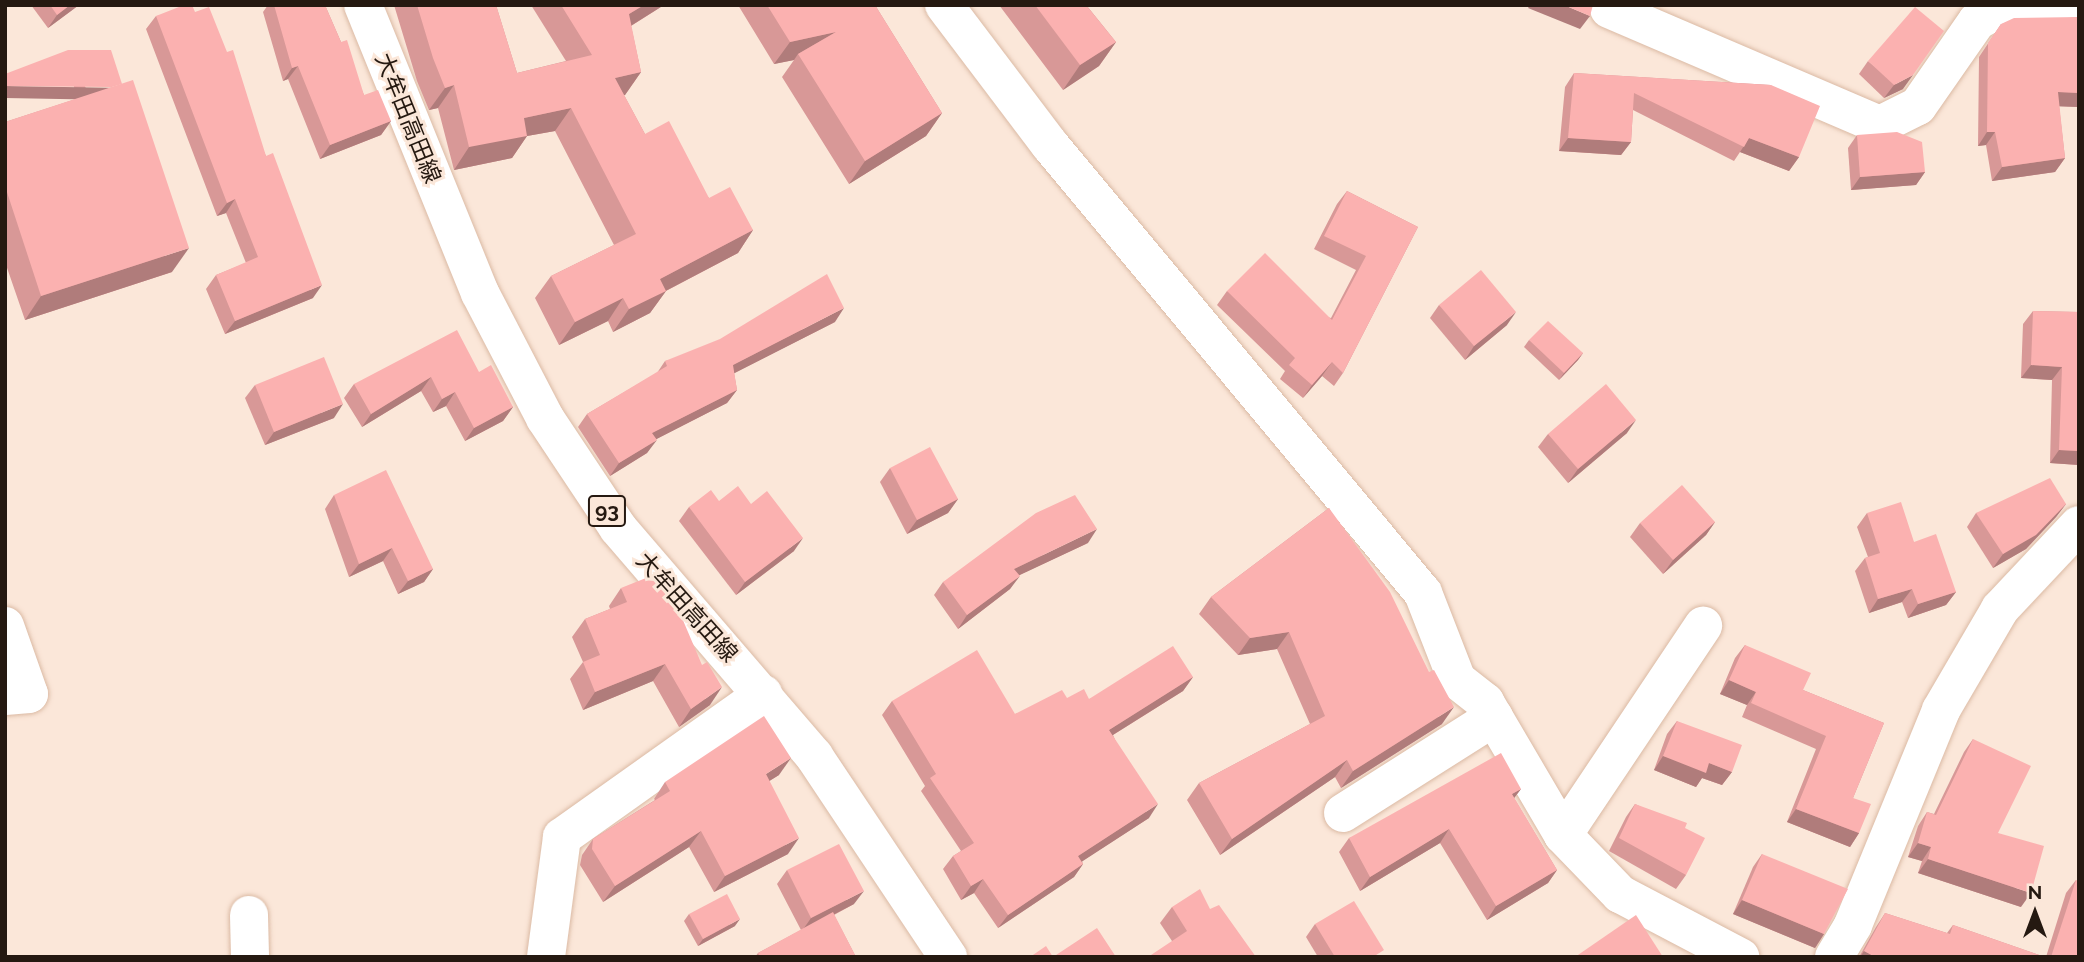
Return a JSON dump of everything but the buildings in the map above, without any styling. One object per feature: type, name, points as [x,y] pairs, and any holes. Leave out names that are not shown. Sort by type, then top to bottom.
[{"type":"street","name":"大牟田高田線","points":[[363,5],[480,293],[545,418],[618,528],[763,694],[814,757],[948,957]]},
{"type":"street","points":[[944,5],[1050,145],[1423,593],[1457,680],[1494,717],[1563,835],[1620,894],[1740,957]]},
{"type":"street","points":[[1609,9],[1880,125],[1918,106],[1977,21],[2000,9],[2079,13]]},
{"type":"street","points":[[1834,957],[1853,925],[1941,710],[2000,609],[2079,525]]},
{"type":"street","points":[[5,626],[29,694],[5,696]]},
{"type":"street","points":[[1563,835],[1703,626]]},
{"type":"street","points":[[546,957],[562,837],[763,694]]},
{"type":"street","points":[[1343,813],[1494,717]]},
{"type":"street","points":[[249,915],[250,957]]}]
